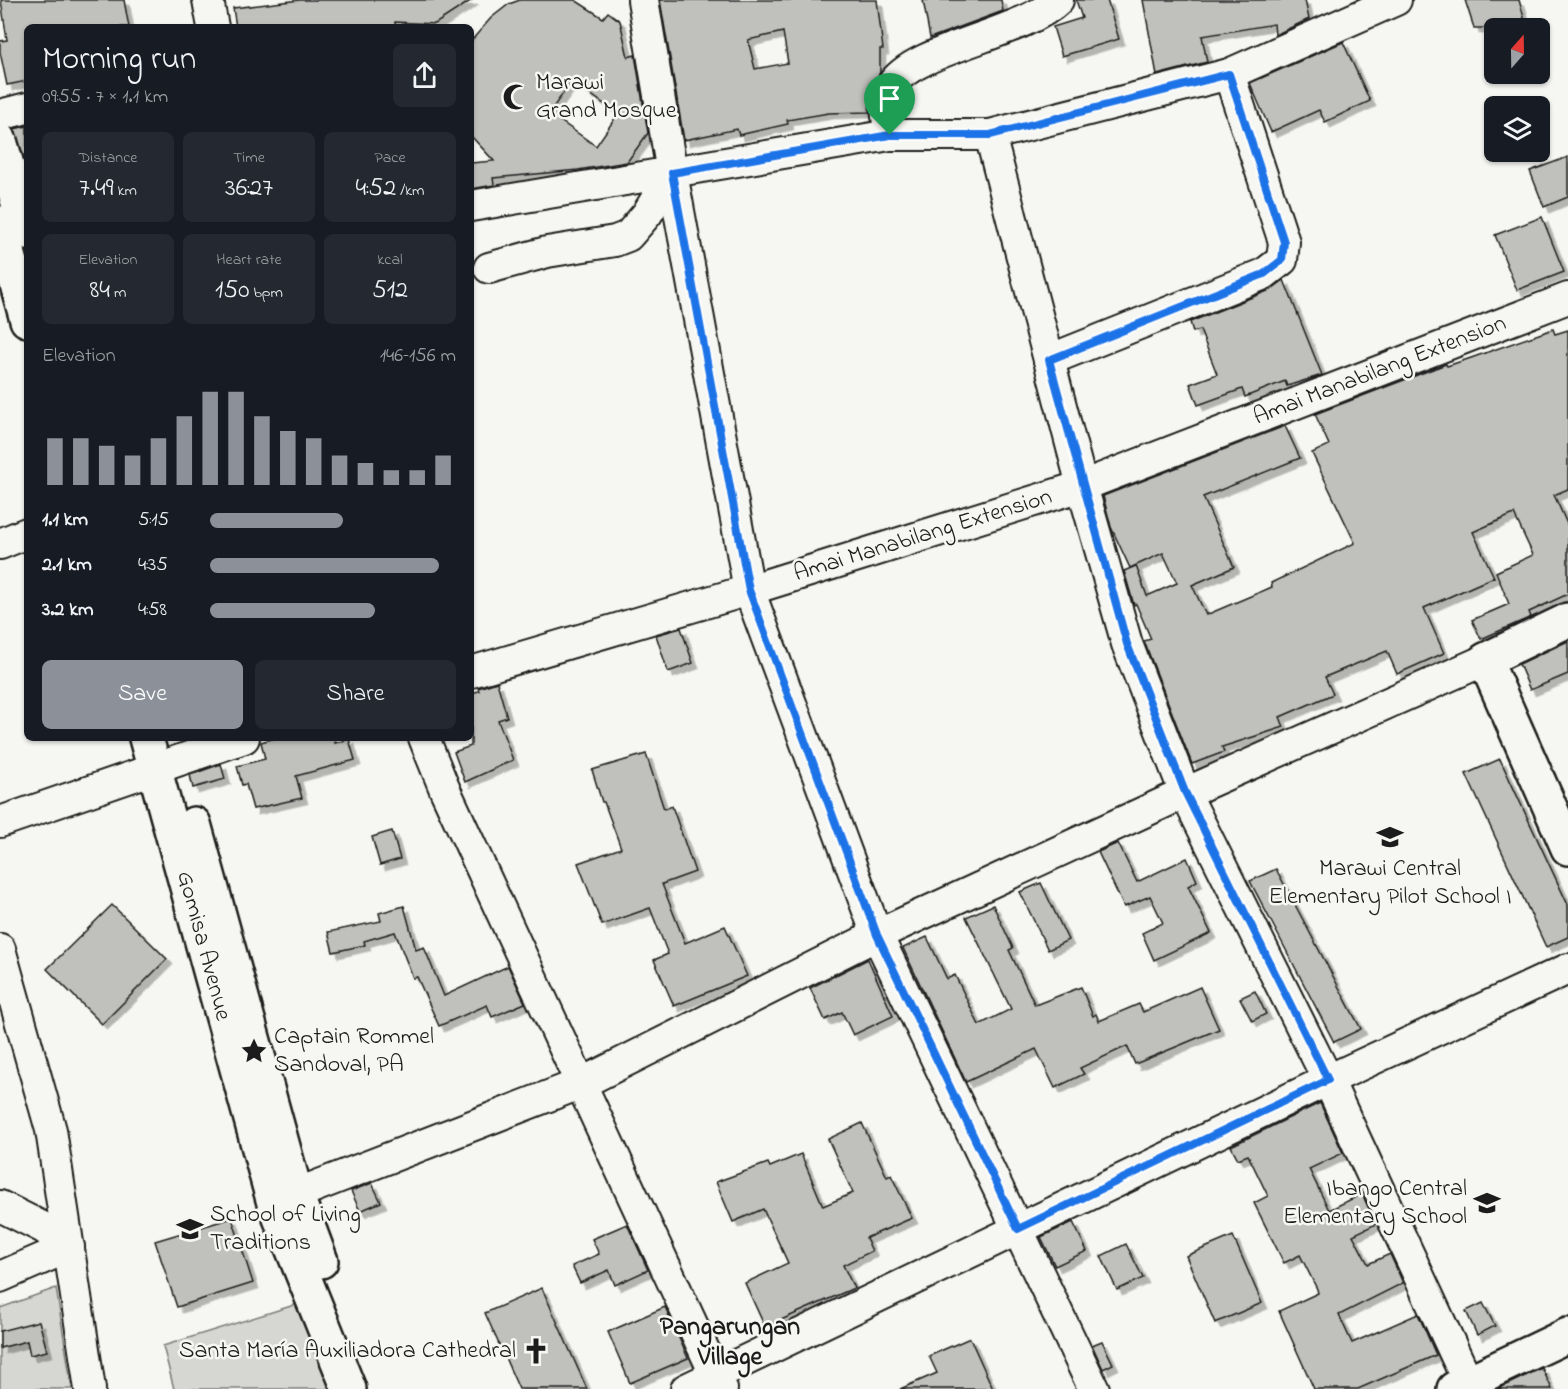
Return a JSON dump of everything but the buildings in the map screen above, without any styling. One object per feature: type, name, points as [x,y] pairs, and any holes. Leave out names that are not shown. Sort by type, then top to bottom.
[{"type":"main road","points":[[0,141],[24,223]]},
{"type":"main road","points":[[0,223],[24,309]]},
{"type":"main road","points":[[1568,620],[1485,660],[1568,848]]},
{"type":"main road","name":"Gomisa Avenue","points":[[162,751],[296,1194],[370,1389]]},
{"type":"main road","name":"Gomisa Avenue","points":[[162,751],[274,1203],[349,1389]]},
{"type":"main road","points":[[1461,1385],[1568,1335]]},
{"type":"street","points":[[208,0],[212,24]]},
{"type":"street","points":[[643,0],[672,173],[749,590],[877,935],[1094,1389]]},
{"type":"street","points":[[890,135],[887,97],[901,73],[1027,20],[1049,9],[1058,0]]},
{"type":"street","points":[[474,206],[890,135],[990,135],[1229,74],[1396,0]]},
{"type":"street","points":[[1049,360],[1264,274],[1282,260],[1284,242],[1229,74]]},
{"type":"street","points":[[0,115],[24,109]]},
{"type":"street","points":[[990,135],[1082,486],[1127,644],[1185,792],[1328,1080],[1461,1385]]},
{"type":"street","points":[[489,268],[547,252],[615,241],[628,236],[647,214],[672,173]]},
{"type":"street","name":"Amai Manabilang Extension","points":[[474,671],[749,590],[1082,486],[1568,298]]},
{"type":"street","points":[[0,544],[24,534]]},
{"type":"street","points":[[296,1194],[582,1083],[877,935],[1185,792],[1485,660]]},
{"type":"street","points":[[0,822],[162,751],[225,741]]},
{"type":"street","points":[[425,741],[445,790],[719,1382]]},
{"type":"street","points":[[0,949],[51,1130],[90,1389]]},
{"type":"street","points":[[686,1389],[719,1382],[1018,1229],[1328,1080],[1568,969]]},
{"type":"street","points":[[0,1206],[44,1228],[69,1247]]},
{"type":"street","points":[[0,1277],[69,1247]]},
{"type":"shaded area","points":[[56,1288],[72,1389],[0,1389],[0,1308]]},
{"type":"shaded area","points":[[304,1302],[340,1389],[174,1389],[163,1346]]},
{"type":"place","name":"Marawi Grand Mosque","points":[[516,97]]},
{"type":"place","name":"Marawi Central Elementary Pilot School I","points":[[1390,837]]},
{"type":"place","name":"Captain Rommel Sandoval, PA","points":[[254,1051]]},
{"type":"place","name":"Ibango Central Elementary School","points":[[1487,1203]]},
{"type":"place","name":"School of Living Traditions","points":[[190,1229]]},
{"type":"place","name":"Santa María Auxiliadora Cathedral","points":[[536,1351]]},
{"type":"district","name":"Pangarungan Village","points":[[730,1343]]},
{"type":"route","points":[[1229,74],[1284,242],[1282,260],[1271,271],[1049,360],[1127,644],[1185,792],[1328,1080],[1018,1229],[877,935],[749,590],[672,173],[890,135],[990,135],[1229,74]]}]
